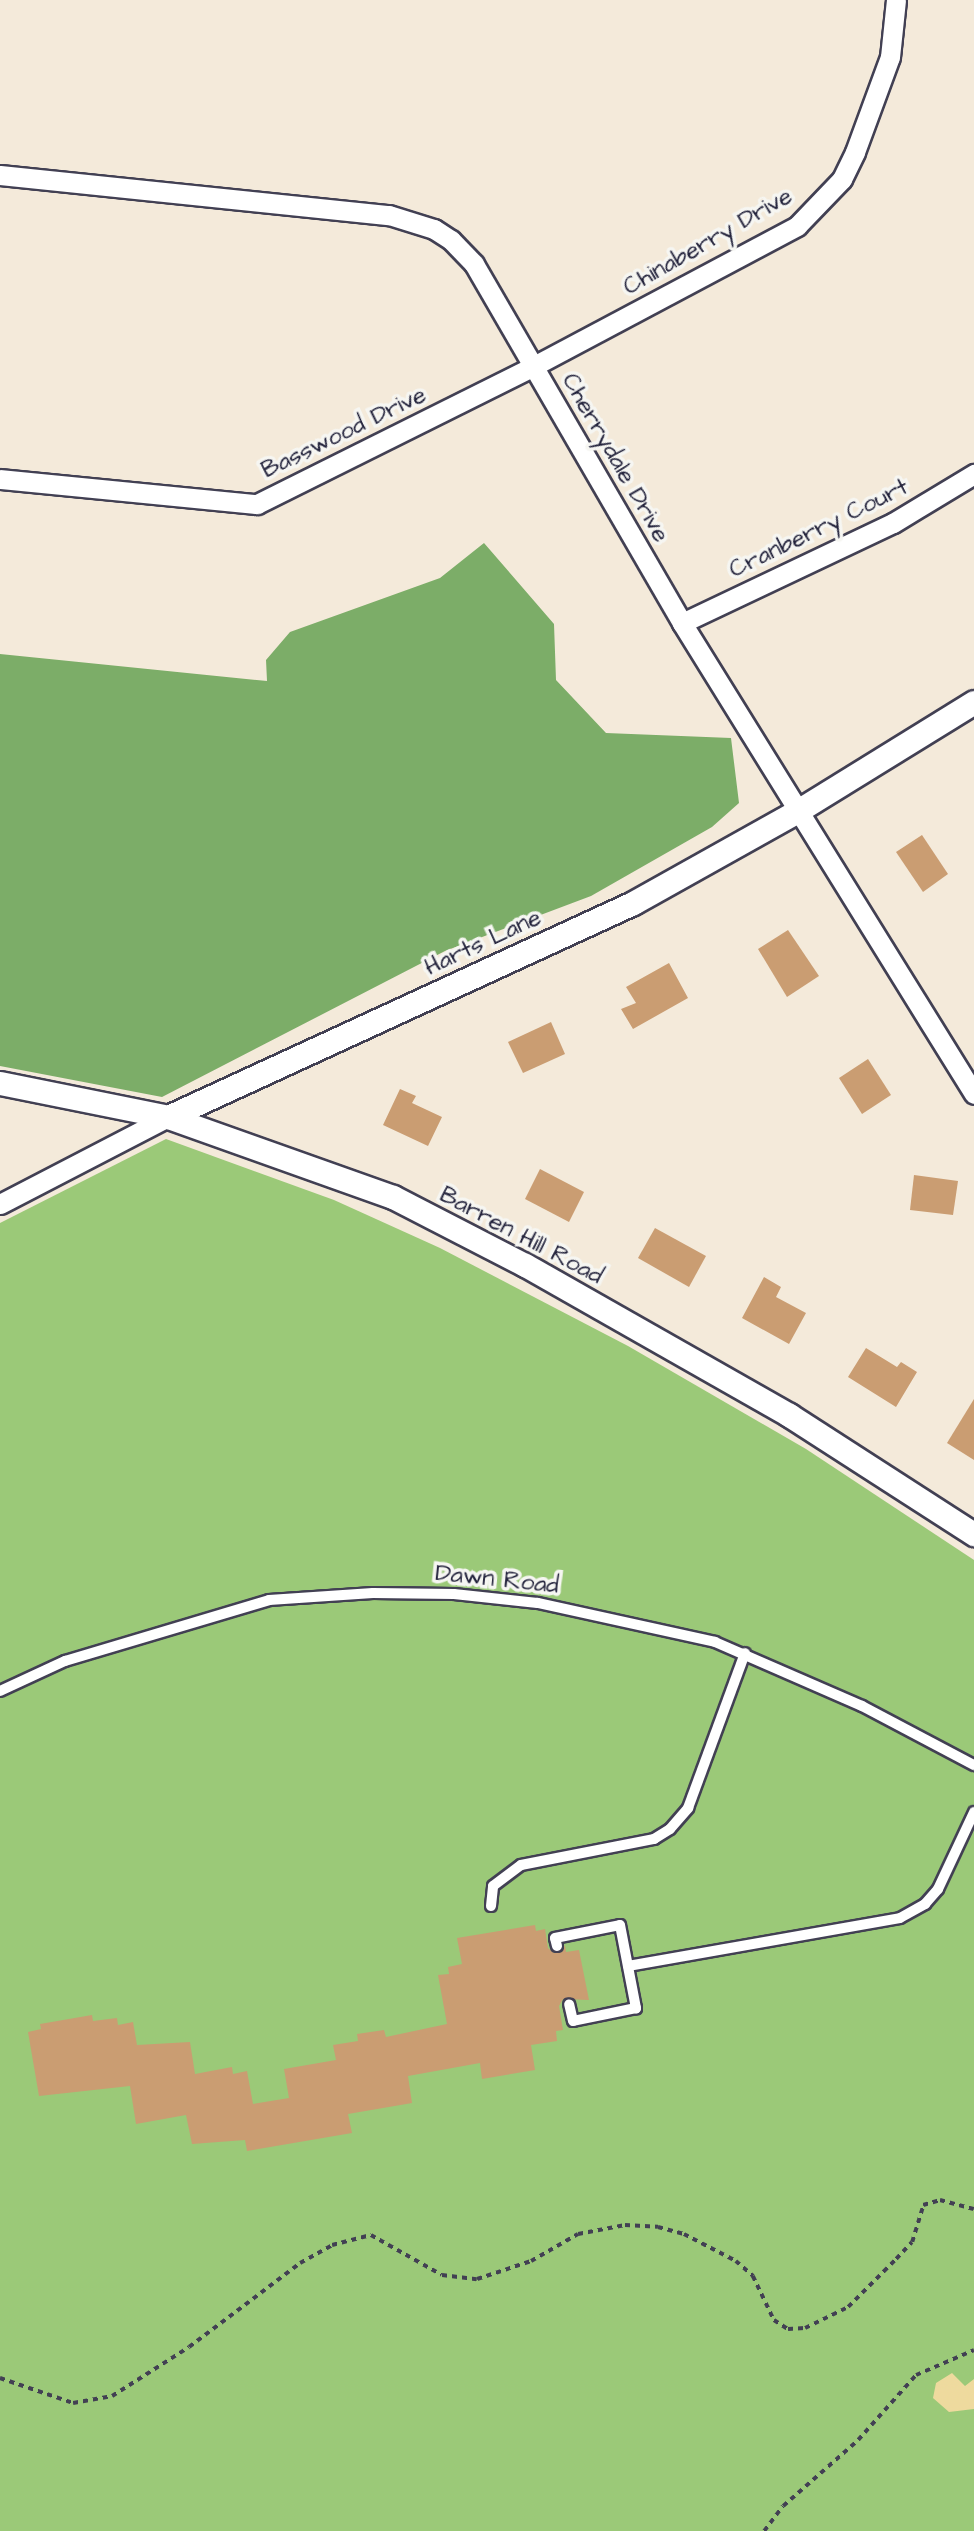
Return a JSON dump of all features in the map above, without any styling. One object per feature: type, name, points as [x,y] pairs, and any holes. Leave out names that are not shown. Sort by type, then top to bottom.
[{"type":"street","name":"Chinaberry Drive","points":[[534,366],[797,226],[821,205],[842,179],[881,85],[890,57],[896,0]]},
{"type":"street","name":"Cherrydale Drive","points":[[0,175],[412,220],[451,240],[474,264],[682,623],[796,812],[974,1094]]},
{"type":"street","name":"Basswood Drive","points":[[0,480],[257,504],[534,366]]},
{"type":"street","name":"Cranberry Court","points":[[682,623],[893,523],[974,474]]},
{"type":"street","name":"Harts Lane","points":[[0,1204],[168,1117],[633,903],[796,812],[974,702]]},
{"type":"street","name":"Barren Hill Road","points":[[0,1083],[168,1117],[393,1197],[513,1259],[789,1415],[974,1534]]},
{"type":"lane","name":"Dawn Road","points":[[0,1690],[77,1657],[270,1600],[373,1592],[454,1594],[538,1603],[745,1653],[862,1706],[974,1765]]},
{"type":"lane","points":[[491,1906],[493,1886],[521,1865],[654,1839],[670,1829],[688,1808],[745,1653]]},
{"type":"lane","points":[[628,1966],[900,1917],[925,1904],[938,1889],[974,1812]]},
{"type":"lane","points":[[557,1946],[555,1938],[620,1925],[636,2008],[573,2021],[569,2004]]},
{"type":"path","points":[[0,2378],[73,2403],[112,2396],[189,2347],[300,2263],[332,2245],[371,2235],[442,2275],[477,2279],[531,2261],[578,2234],[625,2224],[658,2227],[684,2234],[736,2261],[754,2276],[774,2320],[788,2329],[805,2329],[848,2306],[896,2259],[912,2242],[923,2205],[940,2200],[974,2209]]},
{"type":"path","points":[[764,2531],[783,2506],[858,2440],[916,2375],[974,2350]]},
{"type":"green space","points":[[484,543],[554,624],[556,680],[606,733],[731,738],[739,803],[712,827],[591,896],[445,951],[162,1097],[0,1066],[0,654],[267,681],[266,660],[290,632],[440,578]]},
{"type":"green space","points":[[166,1139],[334,1200],[440,1248],[628,1346],[806,1449],[974,1560],[974,2531],[0,2531],[0,1223]]},
{"type":"sand","points":[[952,2373],[965,2386],[974,2379],[974,2409],[949,2412],[933,2398],[936,2383]]},
{"type":"building","points":[[922,835],[948,874],[923,892],[896,852]]},
{"type":"building","points":[[788,930],[819,976],[787,997],[758,949]]},
{"type":"building","points":[[669,963],[688,998],[633,1029],[621,1009],[636,1003],[626,987]]},
{"type":"building","points":[[551,1022],[565,1054],[523,1073],[508,1042]]},
{"type":"building","points":[[868,1059],[891,1095],[862,1114],[839,1078]]},
{"type":"building","points":[[400,1089],[416,1096],[412,1103],[442,1117],[428,1146],[383,1125]]},
{"type":"building","points":[[540,1169],[584,1192],[569,1222],[525,1199]]},
{"type":"building","points":[[914,1175],[958,1181],[953,1215],[910,1210]]},
{"type":"building","points":[[655,1228],[706,1256],[689,1287],[638,1258]]},
{"type":"building","points":[[764,1277],[781,1287],[776,1297],[806,1313],[789,1344],[742,1318]]},
{"type":"building","points":[[866,1348],[897,1367],[901,1362],[917,1372],[896,1407],[848,1377]]},
{"type":"building","points":[[974,1399],[974,1460],[947,1443]]},
{"type":"building","points":[[535,1925],[536,1931],[545,1929],[548,1948],[554,1953],[562,1952],[565,1945],[566,1952],[579,1950],[589,2000],[563,1999],[559,2006],[563,2030],[556,2031],[557,2041],[531,2045],[535,2070],[482,2079],[480,2063],[408,2076],[412,2103],[348,2114],[352,2133],[247,2151],[245,2140],[192,2144],[186,2115],[136,2124],[130,2086],[39,2096],[28,2032],[41,2029],[40,2024],[92,2015],[93,2021],[117,2018],[118,2025],[133,2022],[137,2045],[190,2042],[195,2074],[232,2067],[233,2074],[247,2071],[253,2104],[289,2098],[284,2069],[336,2060],[333,2045],[358,2041],[357,2034],[384,2030],[386,2037],[447,2024],[438,1975],[449,1974],[448,1967],[462,1964],[457,1938]]}]
